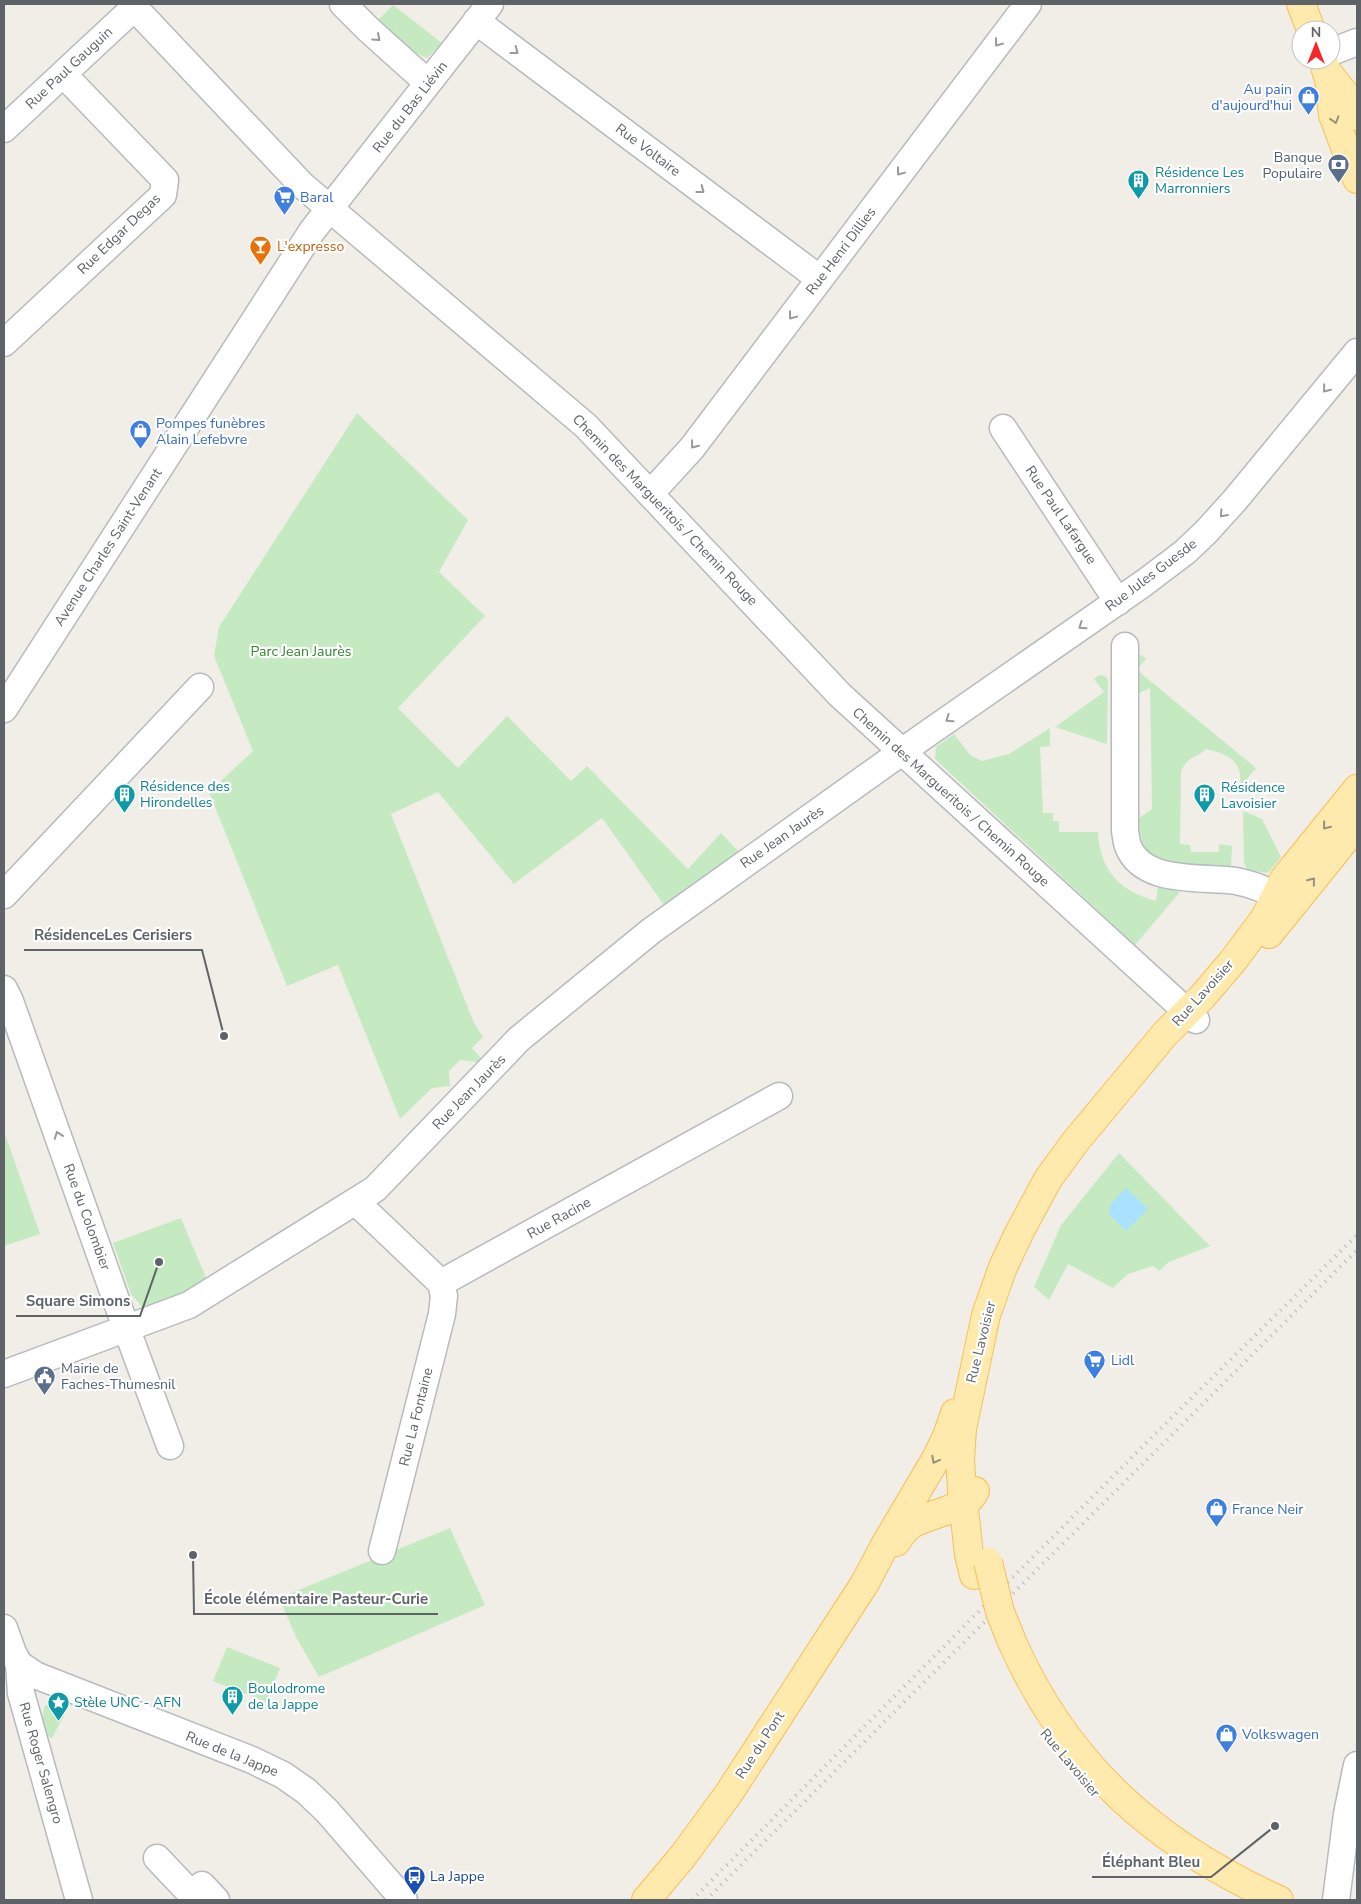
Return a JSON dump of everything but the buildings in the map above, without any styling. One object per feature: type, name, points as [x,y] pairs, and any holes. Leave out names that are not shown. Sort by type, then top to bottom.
[{"type":"main road","points":[[1301,4],[1307,20]]},
{"type":"main road","points":[[1328,70],[1333,115],[1357,180]]},
{"type":"main road","points":[[1332,70],[1357,116]]},
{"type":"main road","name":"Rue Lavoisier","points":[[1284,900],[1284,879],[1357,789]]},
{"type":"main road","name":"Rue Lavoisier","points":[[968,1493],[990,1352],[1008,1294],[1032,1240],[1065,1177],[1078,1157],[1149,1071],[1191,1016],[1202,996],[1266,918],[1357,825]]},
{"type":"main road","name":"Rue Lavoisier","points":[[1191,1016],[1165,1034],[1104,1106],[1056,1167],[1034,1202],[1003,1267],[986,1315],[962,1429],[960,1460],[968,1493],[987,1623],[1006,1649],[1055,1731],[1125,1803],[1184,1849],[1239,1882],[1279,1900]]},
{"type":"main road","name":"Rue du Pont","points":[[646,1900],[683,1856],[729,1793],[865,1583],[921,1486],[947,1436],[986,1315]]},
{"type":"main road","name":"Rue du Pont","points":[[905,1513],[920,1498],[930,1493],[948,1488],[968,1493]]},
{"type":"main road","name":"Rue du Pont","points":[[865,1583],[903,1532],[912,1524],[968,1493]]},
{"type":"main road","name":"Rue du Pont","points":[[890,1550],[907,1535],[918,1531],[941,1532],[954,1538],[961,1544],[978,1565]]},
{"type":"main road","name":"Rue Lavoisier","points":[[1006,1649],[1038,1726],[1054,1749],[1087,1786],[1113,1812],[1169,1854],[1208,1879],[1248,1900]]},
{"type":"street","points":[[343,4],[428,83]]},
{"type":"street","name":"Rue Henri Dillies","points":[[650,494],[692,448],[1028,4]]},
{"type":"street","name":"Rue Paul Gauguin","points":[[4,129],[64,75],[133,6]]},
{"type":"street","name":"Chemin des Margueritois / Chemin Rouge","points":[[133,6],[295,178],[329,209],[565,406],[840,695],[1191,1016]]},
{"type":"street","name":"Rue du Bas Liévin","points":[[329,209],[483,13]]},
{"type":"street","name":"Rue Voltaire","points":[[483,13],[820,279]]},
{"type":"street","points":[[1341,52],[1357,42]]},
{"type":"street","name":"Rue Edgar Degas","points":[[4,344],[162,195],[165,180],[64,75]]},
{"type":"street","name":"Avenue Charles Saint-Venant","points":[[4,710],[304,243],[329,209]]},
{"type":"street","name":"Rue Jules Guesde","points":[[902,752],[1164,569],[1206,532],[1235,500],[1357,352]]},
{"type":"street","name":"Rue Paul Lafargue","points":[[1003,428],[1118,602]]},
{"type":"street","points":[[1124,646],[1125,830],[1128,846],[1136,860],[1146,868],[1160,874],[1237,882],[1284,900]]},
{"type":"street","points":[[4,895],[200,687]]},
{"type":"street","name":"Rue Jean Jaurès","points":[[4,1374],[177,1310],[204,1297],[375,1189],[519,1039],[671,915],[902,752]]},
{"type":"street","name":"Rue du Colombier","points":[[4,989],[10,1001],[170,1446]]},
{"type":"street","name":"Rue Racine","points":[[441,1283],[779,1096]]},
{"type":"street","points":[[356,1202],[441,1283]]},
{"type":"street","name":"Rue La Fontaine","points":[[382,1551],[444,1304],[441,1283]]},
{"type":"street","name":"Rue Roger Salengro","points":[[4,1628],[13,1653],[20,1664],[13,1695],[41,1760],[79,1900]]},
{"type":"street","name":"Rue de la Jappe","points":[[20,1664],[35,1676],[252,1760],[283,1775],[306,1791],[327,1811],[404,1900]]},
{"type":"street","points":[[1336,1900],[1347,1814],[1357,1765]]},
{"type":"street","points":[[157,1858],[192,1895],[202,1885],[216,1900]]},
{"type":"green space","points":[[393,5],[442,43],[427,58],[414,52],[378,20]]},
{"type":"green space","name":"Parc Jean Jaurès","points":[[357,413],[468,520],[439,572],[485,616],[398,708],[458,768],[507,716],[571,781],[587,766],[688,869],[721,833],[739,852],[664,905],[602,818],[514,884],[438,792],[391,814],[474,1023],[483,1037],[472,1048],[481,1058],[477,1062],[460,1060],[449,1071],[450,1086],[432,1088],[400,1119],[338,965],[287,986],[209,792],[253,751],[214,656],[219,627]]},
{"type":"green space","points":[[1142,655],[1146,659],[1137,670],[1256,768],[1240,787],[1239,771],[1233,760],[1221,753],[1206,749],[1187,761],[1181,771],[1180,844],[1190,845],[1191,852],[1219,852],[1219,844],[1232,846],[1231,868],[1169,862],[1152,855],[1142,842],[1139,818],[1152,809],[1150,688],[1137,694],[1134,661],[1138,656]]},
{"type":"green space","points":[[1099,675],[1105,676],[1108,680],[1107,744],[1055,727],[1104,692],[1094,679]]},
{"type":"green space","points":[[1050,728],[1050,746],[1040,747],[1043,813],[1053,813],[1053,821],[1059,821],[1059,832],[1098,832],[1107,868],[1122,885],[1132,891],[1156,901],[1158,885],[1180,892],[1135,945],[935,759],[936,747],[954,734],[970,755],[982,761],[1009,754]]},
{"type":"green space","points":[[1243,811],[1262,819],[1281,857],[1268,873],[1248,870],[1244,863]]},
{"type":"green space","points":[[4,1131],[40,1234],[4,1246]]},
{"type":"green space","points":[[1119,1153],[1210,1246],[1169,1262],[1159,1271],[1153,1266],[1128,1274],[1113,1288],[1068,1264],[1049,1300],[1034,1287],[1061,1225]]},
{"type":"green space","points":[[181,1218],[207,1280],[178,1296],[143,1308],[131,1294],[113,1243]]},
{"type":"green space","points":[[450,1528],[485,1605],[319,1677],[297,1639],[279,1598]]},
{"type":"green space","points":[[227,1647],[280,1668],[266,1702],[213,1681]]},
{"type":"green space","points":[[50,1702],[68,1708],[52,1738],[45,1735],[42,1719],[44,1707]]},
{"type":"water","points":[[1126,1188],[1148,1209],[1126,1231],[1109,1214],[1110,1205]]},
{"type":"railway","points":[[692,1900],[1159,1430],[1357,1235]]},
{"type":"railway","points":[[706,1900],[1357,1250]]},
{"type":"place","name":"Au pain d'aujourd'hui","points":[[1308,116]]},
{"type":"place","name":"Banque Populaire","points":[[1338,184]]},
{"type":"place","name":"Résidence Les Marronniers","points":[[1139,199]]},
{"type":"place","name":"Baral","points":[[284,216]]},
{"type":"place","name":"L'expresso","points":[[261,265]]},
{"type":"place","name":"Pompes funèbres Alain Lefebvre","points":[[140,450]]},
{"type":"place","name":"Résidence des Hirondelles","points":[[124,813]]},
{"type":"place","name":"Résidence Lavoisier","points":[[1205,814]]},
{"type":"place","name":"RésidenceLes Cerisiers","points":[[224,1036]]},
{"type":"place","name":"Square Simons","points":[[159,1262]]},
{"type":"place","name":"Lidl","points":[[1095,1379]]},
{"type":"place","name":"Mairie de Faches-Thumesnil","points":[[45,1395]]},
{"type":"place","name":"France Neir","points":[[1216,1528]]},
{"type":"place","name":"École élémentaire Pasteur-Curie","points":[[193,1555]]},
{"type":"place","name":"Boulodrome de la Jappe","points":[[232,1715]]},
{"type":"place","name":"Stèle UNC - AFN","points":[[58,1721]]},
{"type":"place","name":"Volkswagen","points":[[1226,1753]]},
{"type":"place","name":"Éléphant Bleu","points":[[1275,1826]]},
{"type":"place","name":"La Jappe","points":[[414,1895]]}]
